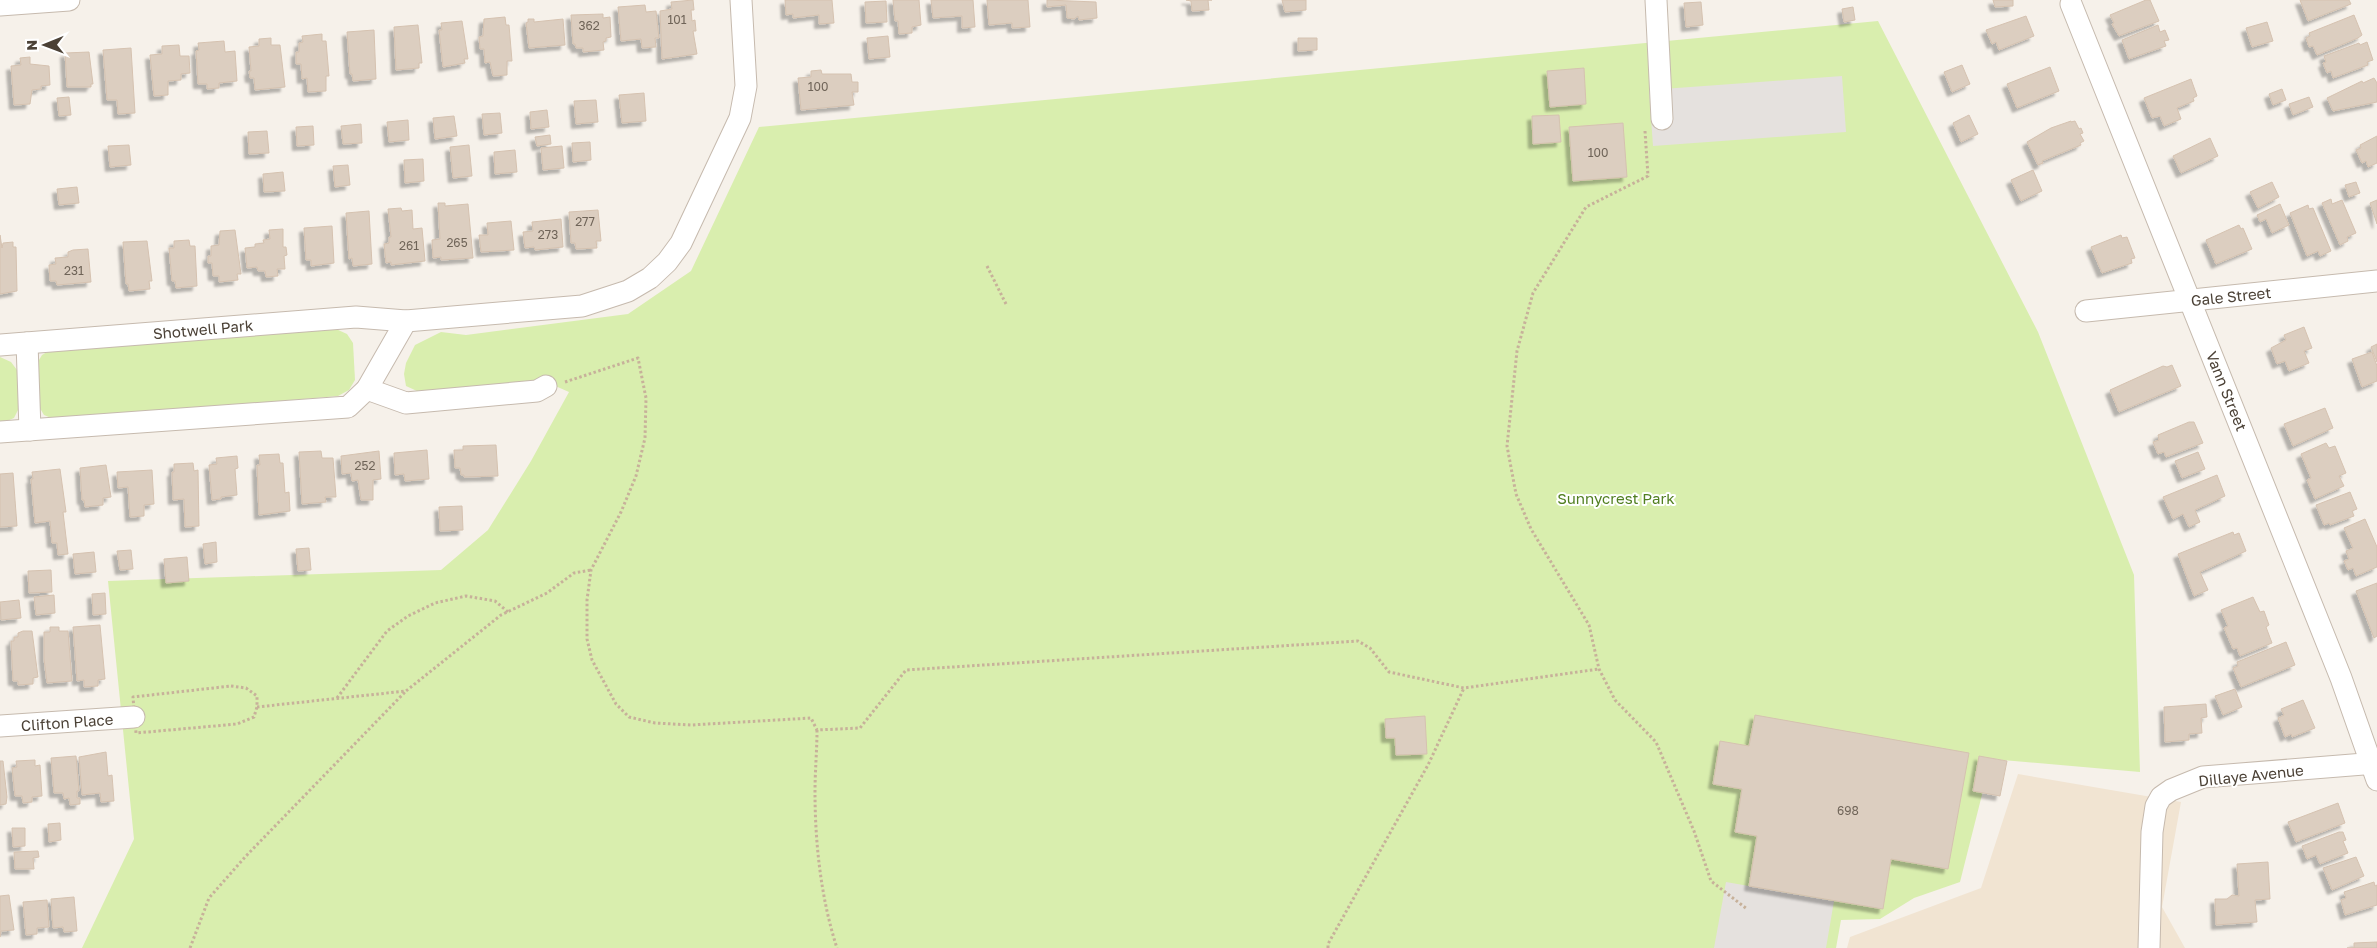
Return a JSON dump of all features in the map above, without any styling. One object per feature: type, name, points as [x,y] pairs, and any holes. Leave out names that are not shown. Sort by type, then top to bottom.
[{"type":"street","points":[[0,6],[69,0]]},
{"type":"street","name":"Shotwell Park","points":[[0,345],[356,317],[406,321],[582,306],[628,291],[650,278],[667,262],[681,242],[740,118],[746,86],[741,0]]},
{"type":"street","points":[[1654,124],[1659,41],[1656,0]]},
{"type":"street","name":"Vann Street","points":[[2071,4],[2191,300],[2341,678],[2375,769]]},
{"type":"street","name":"Gale Street","points":[[2086,310],[2377,282]]},
{"type":"street","points":[[0,432],[348,407],[368,389],[406,321]]},
{"type":"street","points":[[27,342],[30,430]]},
{"type":"street","points":[[368,389],[406,404],[537,391],[546,386]]},
{"type":"street","name":"Clifton Place","points":[[0,726],[134,717]]},
{"type":"street","name":"Dillaye Avenue","points":[[2149,948],[2152,832],[2156,806],[2161,797],[2171,790],[2203,777],[2375,769]]},
{"type":"path","points":[[1654,124],[1648,176],[1586,207],[1533,293],[1517,351],[1507,446],[1516,494],[1531,529],[1589,625],[1600,669],[1615,700],[1656,742],[1694,830],[1711,881],[1747,909]]},
{"type":"path","points":[[987,266],[1006,306]]},
{"type":"path","points":[[588,376],[638,358],[646,398],[645,438],[636,476],[621,512],[591,570],[587,600],[587,639],[592,660],[616,704],[629,717],[655,723],[691,725],[812,718],[817,730],[815,793],[819,853],[828,919],[837,948]]},
{"type":"path","points":[[190,948],[209,898],[246,856],[406,692],[501,615],[547,593],[574,573],[591,570]]},
{"type":"path","points":[[337,698],[387,631],[408,616],[435,603],[466,596],[495,601],[508,612]]},
{"type":"path","points":[[817,730],[860,728],[906,670],[1358,641],[1370,648],[1389,672],[1464,688],[1600,669]]},
{"type":"path","points":[[231,686],[246,688],[257,696],[257,707],[254,717],[237,724],[136,733],[134,717],[133,697],[231,686]]},
{"type":"path","points":[[1328,948],[1328,944],[1428,765],[1464,688]]},
{"type":"path","points":[[257,707],[406,692]]},
{"type":"shaded area","points":[[1842,76],[1846,132],[1653,146],[1649,90]]},
{"type":"shaded area","points":[[2018,774],[2181,802],[2162,907],[2185,948],[1847,948],[1850,937],[1981,888]]},
{"type":"shaded area","points":[[1726,882],[1834,901],[1826,948],[1714,948]]},
{"type":"green space","name":"Sunnycrest Park","points":[[1878,21],[2038,332],[2134,575],[2140,772],[1991,759],[1960,882],[1914,898],[1880,919],[1841,920],[1836,948],[82,948],[134,839],[108,581],[441,570],[488,530],[531,461],[569,392],[544,381],[417,391],[406,386],[404,374],[406,363],[415,345],[441,332],[466,335],[628,314],[691,271],[759,127]]},
{"type":"green space","points":[[336,329],[347,334],[353,343],[355,380],[349,390],[338,396],[56,420],[44,415],[38,405],[36,365],[42,355],[52,349]]},
{"type":"green space","points":[[0,357],[11,362],[17,370],[19,408],[14,418],[0,424]]},
{"type":"building","points":[[693,0],[694,10],[691,10],[692,21],[695,20],[696,31],[693,31],[697,54],[662,59],[660,11],[672,9],[671,2]]},
{"type":"building","points":[[785,0],[832,0],[834,23],[819,24],[819,15],[793,18],[793,14],[786,15]]},
{"type":"building","points":[[893,0],[919,0],[921,25],[912,27],[912,33],[899,34],[898,21],[895,21]]},
{"type":"building","points":[[931,0],[973,0],[975,27],[962,28],[962,16],[933,18]]},
{"type":"building","points":[[987,0],[1028,0],[1030,27],[1012,28],[1012,23],[989,25]]},
{"type":"building","points":[[1047,0],[1096,2],[1097,18],[1079,20],[1078,16],[1074,19],[1067,18],[1066,5],[1047,7]]},
{"type":"building","points":[[1186,0],[1208,0],[1209,10],[1192,11],[1191,1]]},
{"type":"building","points":[[1282,0],[1306,0],[1306,10],[1285,12]]},
{"type":"building","points":[[1993,0],[2013,0],[2013,6],[1995,7]]},
{"type":"building","points":[[2150,0],[2159,21],[2119,36],[2112,24],[2114,23],[2110,15]]},
{"type":"building","points":[[2300,0],[2349,0],[2351,4],[2308,21]]},
{"type":"building","points":[[886,1],[887,22],[866,23],[865,2]]},
{"type":"building","points":[[1701,2],[1703,25],[1686,27],[1684,3]]},
{"type":"building","points":[[645,5],[646,12],[656,11],[659,38],[655,38],[656,47],[642,48],[641,39],[621,41],[618,7]]},
{"type":"building","points":[[1853,7],[1855,20],[1844,22],[1842,9]]},
{"type":"building","points":[[603,14],[603,18],[610,17],[611,37],[606,38],[606,41],[603,42],[604,50],[583,52],[583,48],[576,48],[575,44],[573,44],[571,15]]},
{"type":"building","points":[[2354,15],[2362,35],[2358,38],[2317,55],[2313,46],[2309,47],[2306,38],[2310,36],[2309,33]]},
{"type":"building","points":[[2026,16],[2034,36],[1999,50],[1996,42],[1992,44],[1986,30]]},
{"type":"building","points":[[505,17],[506,25],[509,25],[512,61],[507,61],[507,75],[493,76],[490,62],[485,63],[484,49],[480,49],[479,37],[483,36],[484,19]]},
{"type":"building","points":[[528,19],[534,19],[534,22],[563,19],[565,45],[529,48],[526,23]]},
{"type":"building","points":[[462,21],[468,59],[464,59],[465,63],[443,67],[439,30],[442,30],[441,23]]},
{"type":"building","points":[[2267,22],[2273,41],[2252,47],[2246,28]]},
{"type":"building","points":[[418,25],[422,63],[419,63],[419,68],[396,70],[394,27]]},
{"type":"building","points":[[2158,25],[2160,32],[2165,30],[2169,40],[2164,41],[2166,46],[2129,59],[2122,40]]},
{"type":"building","points":[[374,30],[376,79],[353,81],[352,74],[350,74],[347,32]]},
{"type":"building","points":[[322,34],[322,41],[326,41],[329,76],[326,76],[326,91],[308,92],[307,78],[302,79],[301,64],[296,64],[296,52],[299,52],[299,43],[303,42],[302,36]]},
{"type":"building","points":[[888,36],[890,57],[869,59],[867,38]]},
{"type":"building","points":[[271,38],[271,45],[280,45],[285,87],[255,90],[254,78],[250,78],[249,71],[251,71],[249,47],[259,46],[259,39]]},
{"type":"building","points":[[1298,38],[1317,38],[1317,50],[1298,51]]},
{"type":"building","points":[[224,41],[225,52],[235,51],[237,81],[219,83],[219,88],[207,89],[207,84],[198,84],[196,51],[199,50],[198,43]]},
{"type":"building","points":[[2367,42],[2373,60],[2367,62],[2368,65],[2333,78],[2331,71],[2327,73],[2323,63],[2326,62],[2324,56],[2359,43],[2360,45]]},
{"type":"building","points":[[179,45],[180,56],[189,56],[190,73],[181,74],[181,80],[168,81],[168,95],[154,96],[150,55],[162,54],[162,46]]},
{"type":"building","points":[[131,48],[135,113],[118,114],[117,100],[107,100],[103,50]]},
{"type":"building","points":[[89,52],[93,84],[91,84],[91,87],[67,87],[65,53]]},
{"type":"building","points":[[30,57],[30,64],[49,66],[50,85],[32,90],[30,104],[14,105],[11,66],[21,65],[20,58]]},
{"type":"building","points":[[1962,65],[1970,84],[1952,92],[1944,72]]},
{"type":"building","points":[[2050,67],[2059,91],[2017,108],[2007,84]]},
{"type":"building","points":[[1584,68],[1586,104],[1550,107],[1547,71]]},
{"type":"building","points":[[821,70],[822,74],[851,74],[852,82],[858,82],[858,92],[852,92],[854,105],[801,110],[798,78],[811,77],[811,71]]},
{"type":"building","points":[[2374,78],[2377,83],[2377,102],[2333,111],[2327,98],[2362,81],[2363,83]]},
{"type":"building","points":[[2191,79],[2197,96],[2193,98],[2194,101],[2177,108],[2181,119],[2164,126],[2160,116],[2152,118],[2144,98]]},
{"type":"building","points":[[2282,89],[2286,100],[2273,105],[2269,94]]},
{"type":"building","points":[[644,93],[646,121],[622,123],[619,95]]},
{"type":"building","points":[[69,97],[71,115],[59,116],[57,98]]},
{"type":"building","points":[[2309,97],[2313,107],[2293,115],[2289,104]]},
{"type":"building","points":[[596,100],[598,122],[576,124],[574,101]]},
{"type":"building","points":[[547,110],[549,127],[531,129],[530,112]]},
{"type":"building","points":[[500,113],[502,133],[484,135],[482,114]]},
{"type":"building","points":[[1559,115],[1561,142],[1533,144],[1532,116]]},
{"type":"building","points":[[1969,115],[1978,134],[1961,142],[1953,123]]},
{"type":"building","points":[[454,116],[457,136],[435,139],[433,118]]},
{"type":"building","points":[[408,120],[409,140],[389,142],[387,122]]},
{"type":"building","points":[[2075,121],[2079,129],[2081,128],[2083,133],[2080,134],[2084,141],[2080,143],[2081,145],[2042,161],[2043,163],[2038,165],[2027,142],[2051,128]]},
{"type":"building","points":[[1623,123],[1627,177],[1573,181],[1569,127]]},
{"type":"building","points":[[361,124],[362,143],[343,144],[341,126]]},
{"type":"building","points":[[313,126],[314,145],[297,146],[296,127]]},
{"type":"building","points":[[267,131],[269,153],[249,154],[248,132]]},
{"type":"building","points":[[550,135],[551,144],[537,146],[535,137]]},
{"type":"building","points":[[2377,136],[2377,163],[2368,167],[2366,161],[2362,163],[2356,150],[2361,148],[2360,145]]},
{"type":"building","points":[[2210,138],[2218,156],[2181,173],[2173,156]]},
{"type":"building","points":[[590,142],[591,160],[573,162],[572,143]]},
{"type":"building","points":[[129,145],[131,165],[110,167],[108,146]]},
{"type":"building","points":[[469,145],[472,176],[453,178],[450,147]]},
{"type":"building","points":[[562,146],[564,168],[543,170],[541,148]]},
{"type":"building","points":[[515,150],[517,172],[495,174],[494,152]]},
{"type":"building","points":[[423,159],[424,181],[405,183],[404,160]]},
{"type":"building","points":[[348,165],[350,185],[335,187],[333,166]]},
{"type":"building","points":[[2033,170],[2042,191],[2021,201],[2011,180]]},
{"type":"building","points":[[283,172],[285,191],[264,192],[263,174]]},
{"type":"building","points":[[2272,182],[2279,197],[2258,208],[2250,192]]},
{"type":"building","points":[[2356,182],[2360,193],[2349,197],[2345,185]]},
{"type":"building","points":[[77,187],[79,203],[59,205],[57,189]]},
{"type":"building","points":[[2331,199],[2332,204],[2342,200],[2356,233],[2347,237],[2348,241],[2340,245],[2322,203]]},
{"type":"building","points":[[2377,200],[2377,224],[2370,203]]},
{"type":"building","points":[[438,203],[445,203],[445,206],[468,204],[473,258],[441,260],[441,257],[433,258],[432,240],[440,239]]},
{"type":"building","points":[[2280,204],[2289,225],[2272,233],[2266,219],[2260,222],[2257,215]]},
{"type":"building","points":[[2308,205],[2309,209],[2313,208],[2331,251],[2320,256],[2318,251],[2307,256],[2290,213]]},
{"type":"building","points":[[401,208],[402,211],[412,210],[413,229],[422,228],[425,261],[391,265],[391,262],[386,263],[384,244],[389,243],[389,237],[391,237],[388,209]]},
{"type":"building","points":[[598,210],[601,241],[596,241],[597,248],[576,249],[575,243],[571,243],[569,212]]},
{"type":"building","points":[[369,211],[372,264],[353,266],[352,258],[349,259],[346,213]]},
{"type":"building","points":[[561,219],[563,247],[535,250],[534,247],[525,248],[523,232],[533,231],[532,222]]},
{"type":"building","points":[[511,221],[514,250],[481,252],[479,235],[488,235],[487,223]]},
{"type":"building","points":[[2239,225],[2241,229],[2243,228],[2252,249],[2216,264],[2206,240]]},
{"type":"building","points":[[332,226],[334,263],[311,266],[311,260],[306,260],[304,228]]},
{"type":"building","points":[[283,229],[283,247],[286,247],[287,255],[284,256],[285,269],[277,269],[278,276],[266,277],[265,271],[258,271],[257,267],[247,268],[245,248],[255,247],[255,244],[264,243],[263,240],[270,239],[269,230]]},
{"type":"building","points":[[235,230],[241,274],[237,274],[238,280],[219,282],[219,276],[213,276],[212,263],[208,263],[208,256],[211,256],[211,246],[219,245],[220,231]]},
{"type":"building","points":[[0,235],[2,248],[3,243],[13,242],[13,247],[16,247],[17,291],[0,294]]},
{"type":"building","points":[[2121,235],[2122,238],[2127,237],[2135,258],[2131,259],[2132,263],[2102,273],[2091,247]]},
{"type":"building","points":[[189,240],[190,246],[195,246],[197,286],[176,288],[175,281],[172,281],[169,248],[174,248],[174,241]]},
{"type":"building","points":[[147,241],[152,281],[149,281],[150,289],[129,291],[128,284],[126,284],[123,242]]},
{"type":"building","points":[[88,249],[91,282],[57,285],[56,281],[50,281],[49,265],[56,264],[55,258],[68,257],[68,252],[73,250]]},
{"type":"building","points":[[2304,327],[2312,348],[2304,351],[2309,363],[2289,371],[2285,361],[2277,364],[2271,348],[2286,340],[2284,335]]},
{"type":"building","points":[[2377,344],[2377,362],[2371,347]]},
{"type":"building","points":[[2372,352],[2377,366],[2377,381],[2362,387],[2352,359]]},
{"type":"building","points":[[2172,365],[2181,386],[2119,412],[2110,390],[2163,366]]},
{"type":"building","points":[[2325,408],[2333,428],[2293,446],[2284,424]]},
{"type":"building","points":[[2189,422],[2194,422],[2203,443],[2166,457],[2164,452],[2158,454],[2153,442],[2159,440],[2158,435]]},
{"type":"building","points":[[2326,443],[2329,448],[2335,446],[2346,473],[2339,476],[2344,486],[2315,499],[2307,480],[2311,478],[2301,454]]},
{"type":"building","points":[[496,445],[498,476],[464,477],[464,475],[461,475],[460,468],[455,468],[454,450],[463,450],[463,446]]},
{"type":"building","points":[[427,450],[429,479],[405,481],[404,474],[395,475],[394,453]]},
{"type":"building","points":[[321,451],[322,458],[333,458],[336,497],[325,497],[326,502],[302,504],[299,452]]},
{"type":"building","points":[[379,451],[381,479],[373,480],[373,500],[361,500],[358,480],[352,481],[351,473],[342,474],[341,456]]},
{"type":"building","points":[[2198,452],[2205,469],[2182,478],[2175,461]]},
{"type":"building","points":[[279,454],[280,463],[283,463],[285,493],[289,492],[290,511],[259,515],[257,465],[260,465],[259,455]]},
{"type":"building","points":[[237,456],[238,468],[235,469],[237,495],[212,500],[209,465],[217,464],[216,458]]},
{"type":"building","points":[[193,463],[194,471],[198,470],[199,526],[185,527],[184,499],[173,500],[172,472],[174,472],[174,464]]},
{"type":"building","points":[[106,465],[111,497],[103,498],[103,505],[85,507],[84,500],[82,500],[80,468]]},
{"type":"building","points":[[60,469],[66,512],[63,512],[68,554],[58,555],[57,543],[52,543],[50,521],[35,523],[31,479],[33,479],[32,472]]},
{"type":"building","points":[[152,470],[154,504],[144,505],[144,516],[130,517],[128,487],[118,488],[117,472]]},
{"type":"building","points":[[13,473],[17,526],[0,527],[0,474]]},
{"type":"building","points":[[2217,475],[2225,496],[2195,510],[2200,522],[2189,527],[2183,514],[2173,519],[2163,497]]},
{"type":"building","points":[[2350,492],[2357,509],[2352,511],[2354,516],[2330,525],[2329,523],[2324,525],[2316,505]]},
{"type":"building","points":[[462,506],[463,530],[440,531],[439,507]]},
{"type":"building","points":[[2365,519],[2377,547],[2377,567],[2356,576],[2353,568],[2348,570],[2344,561],[2349,559],[2346,551],[2353,548],[2344,528]]},
{"type":"building","points":[[2233,532],[2234,535],[2239,533],[2246,551],[2200,572],[2208,590],[2194,596],[2178,554]]},
{"type":"building","points":[[216,542],[217,562],[205,564],[203,544]]},
{"type":"building","points":[[309,548],[311,570],[298,571],[296,549]]},
{"type":"building","points":[[131,550],[133,569],[120,570],[117,551]]},
{"type":"building","points":[[94,552],[96,572],[75,574],[73,554]]},
{"type":"building","points":[[187,557],[189,581],[166,583],[164,559]]},
{"type":"building","points":[[51,570],[52,592],[29,593],[28,571]]},
{"type":"building","points":[[2377,583],[2377,636],[2374,638],[2356,591]]},
{"type":"building","points":[[105,593],[106,614],[93,615],[92,594]]},
{"type":"building","points":[[54,595],[55,613],[36,615],[34,597]]},
{"type":"building","points":[[2253,597],[2260,612],[2264,611],[2269,625],[2266,627],[2272,643],[2240,656],[2237,648],[2233,649],[2224,628],[2228,626],[2221,610]]},
{"type":"building","points":[[19,600],[21,618],[1,620],[0,602]]},
{"type":"building","points":[[100,625],[105,679],[98,680],[98,686],[84,687],[84,680],[77,681],[73,627]]},
{"type":"building","points":[[50,627],[59,627],[59,631],[68,631],[72,681],[47,683],[44,659],[44,632],[50,632]]},
{"type":"building","points":[[32,631],[38,677],[33,678],[33,684],[18,685],[18,681],[13,681],[11,641],[14,641],[14,637],[18,637],[18,633]]},
{"type":"building","points":[[2286,642],[2295,665],[2241,687],[2233,668],[2238,666],[2237,662]]},
{"type":"building","points":[[2235,689],[2242,707],[2223,715],[2215,696]]},
{"type":"building","points":[[2303,700],[2315,728],[2292,737],[2291,734],[2285,737],[2278,718],[2284,715],[2281,709]]},
{"type":"building","points":[[2206,704],[2207,717],[2201,718],[2202,733],[2189,734],[2189,740],[2165,742],[2164,707]]},
{"type":"building","points":[[1755,715],[1969,753],[1948,869],[1891,859],[1883,909],[1749,886],[1757,836],[1735,832],[1742,789],[1713,784],[1720,741],[1749,746]]},
{"type":"building","points":[[1425,716],[1427,754],[1396,755],[1395,738],[1386,738],[1385,719]]},
{"type":"building","points":[[106,752],[108,776],[112,775],[114,801],[101,802],[100,793],[82,795],[79,757]]},
{"type":"building","points":[[76,756],[79,791],[77,791],[77,798],[80,798],[80,804],[70,805],[69,798],[64,799],[63,793],[54,793],[51,758]]},
{"type":"building","points":[[1979,756],[2007,761],[2000,796],[1973,791]]},
{"type":"building","points":[[35,760],[35,766],[40,765],[42,796],[32,797],[32,802],[23,803],[22,796],[15,796],[12,768],[17,767],[16,761]]},
{"type":"building","points":[[0,761],[3,761],[7,797],[6,804],[0,805]]},
{"type":"building","points":[[2338,803],[2345,823],[2296,842],[2288,822]]},
{"type":"building","points":[[60,823],[61,840],[49,842],[48,824]]},
{"type":"building","points":[[12,828],[25,828],[25,846],[13,847]]},
{"type":"building","points":[[2343,832],[2346,840],[2343,841],[2348,853],[2320,864],[2316,855],[2307,859],[2302,846]]},
{"type":"building","points":[[38,851],[39,857],[33,858],[34,869],[15,869],[14,852]]},
{"type":"building","points":[[2356,857],[2364,876],[2332,890],[2323,868]]},
{"type":"building","points":[[2268,862],[2270,899],[2255,900],[2257,922],[2216,925],[2215,899],[2227,899],[2232,895],[2239,896],[2237,864]]},
{"type":"building","points":[[2374,882],[2375,886],[2377,885],[2377,905],[2345,915],[2341,900],[2346,898],[2344,892]]},
{"type":"building","points":[[9,895],[14,930],[1,931],[0,937],[0,896]]},
{"type":"building","points":[[74,897],[77,931],[64,932],[63,927],[53,928],[51,899]]},
{"type":"building","points":[[47,900],[49,927],[37,928],[37,934],[26,935],[23,902]]},
{"type":"building","points":[[2377,942],[2377,948],[2354,948],[2354,943]]}]
